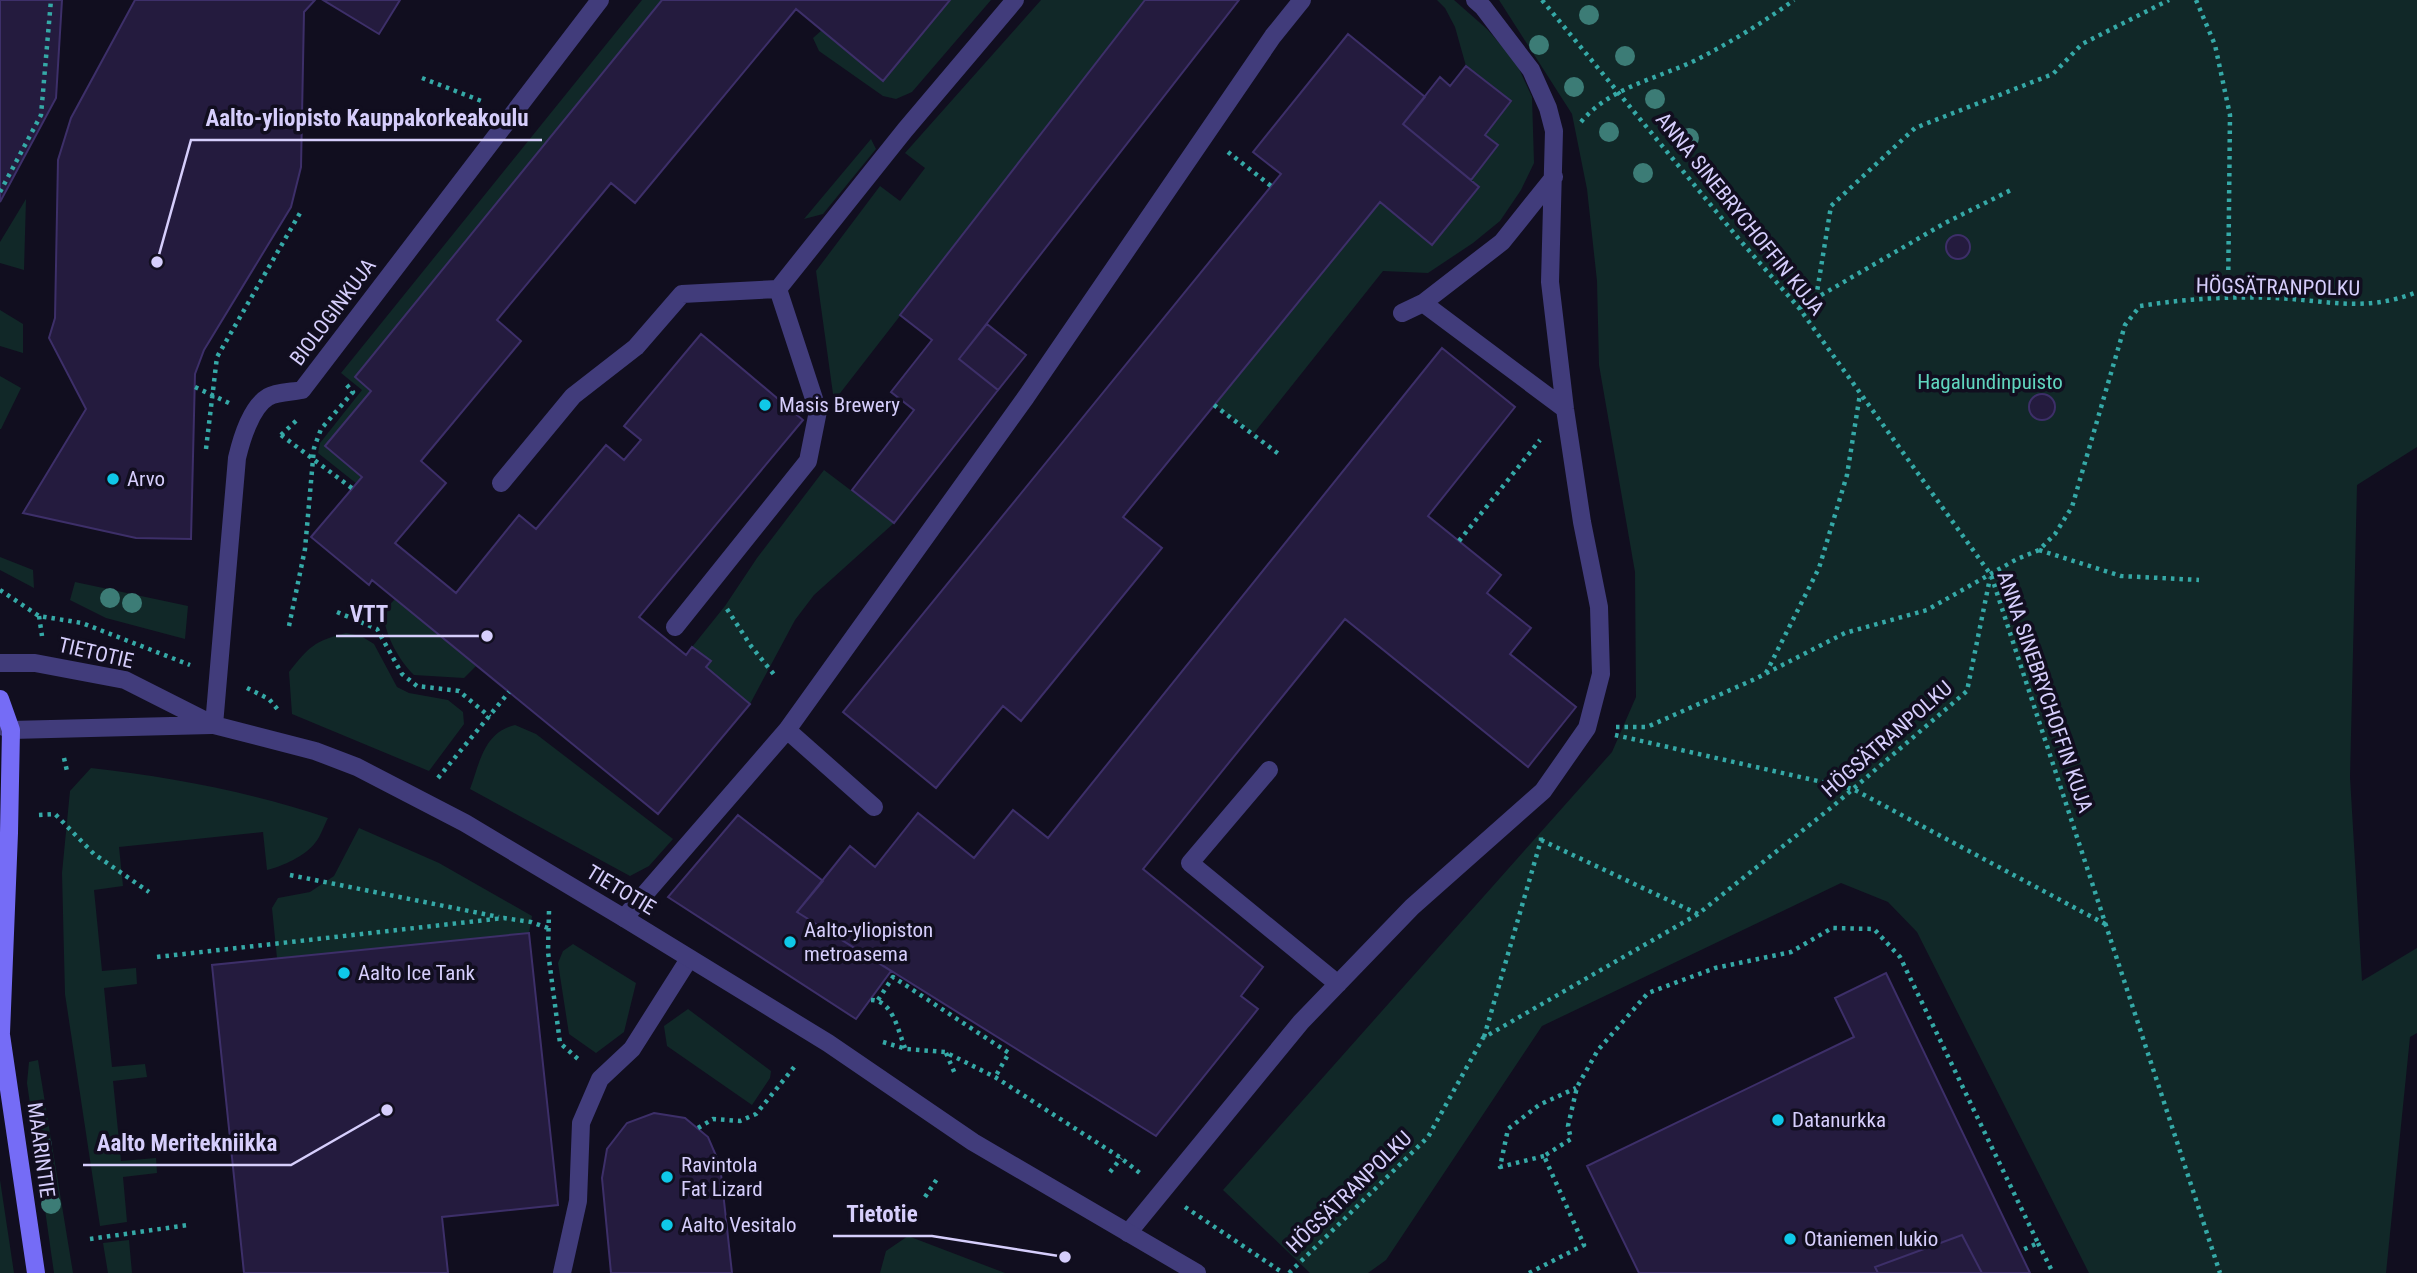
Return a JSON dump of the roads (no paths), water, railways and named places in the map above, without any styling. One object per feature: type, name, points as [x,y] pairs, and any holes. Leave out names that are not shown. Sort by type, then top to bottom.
[{"type":"street","name":"BIOLOGINKUJA","points":[[214,725],[237,458],[242,436],[253,414],[267,397],[302,390],[600,0]]},
{"type":"street","points":[[501,483],[573,396],[636,347],[682,294],[778,289],[905,130],[1015,0]]},
{"type":"street","points":[[624,918],[787,730],[1026,397],[1273,36],[1302,0]]},
{"type":"street","points":[[1128,1233],[1301,1022],[1412,907],[1543,791],[1587,728],[1601,674],[1599,607],[1564,409],[1550,282],[1554,131],[1531,70],[1475,0]]},
{"type":"street","points":[[1402,313],[1423,303],[1502,242],[1554,177]]},
{"type":"street","points":[[675,627],[808,461],[818,411],[778,289]]},
{"type":"street","points":[[1423,303],[1564,409]]},
{"type":"street","name":"TIETOTIE","points":[[0,663],[35,663],[125,680],[214,725],[315,751],[357,767],[466,823],[624,918],[828,1042],[973,1142],[1197,1273]]},
{"type":"street","name":"MAARINTIE","points":[[0,699],[6,728],[10,824],[0,1030],[36,1273]]},
{"type":"street","name":"TIETOTIE","points":[[6,728],[214,725]]},
{"type":"street","points":[[787,730],[874,807]]},
{"type":"street","points":[[1269,770],[1190,863],[1338,984]]},
{"type":"street","points":[[562,1273],[579,1200],[581,1123],[600,1079],[632,1049],[689,959]]},
{"type":"place","name":"Aalto-yliopisto Kauppakorkeakoulu","points":[[157,262]]},
{"type":"place","name":"Masis Brewery","points":[[765,405]]},
{"type":"place","name":"Arvo","points":[[113,479]]},
{"type":"place","name":"VTT","points":[[487,636]]},
{"type":"place","name":"Aalto-yliopiston metroasema","points":[[790,942]]},
{"type":"place","name":"Aalto Ice Tank","points":[[344,973]]},
{"type":"place","name":"Aalto Meritekniikka","points":[[387,1110]]},
{"type":"place","name":"Datanurkka","points":[[1778,1120]]},
{"type":"place","name":"Ravintola Fat Lizard","points":[[667,1177]]},
{"type":"place","name":"Aalto Vesitalo","points":[[667,1225]]},
{"type":"place","name":"Otaniemen lukio","points":[[1790,1239]]},
{"type":"place","name":"Tietotie","points":[[1065,1257]]},
{"type":"park label","name":"Hagalundinpuisto","points":[[1990,382]]}]
